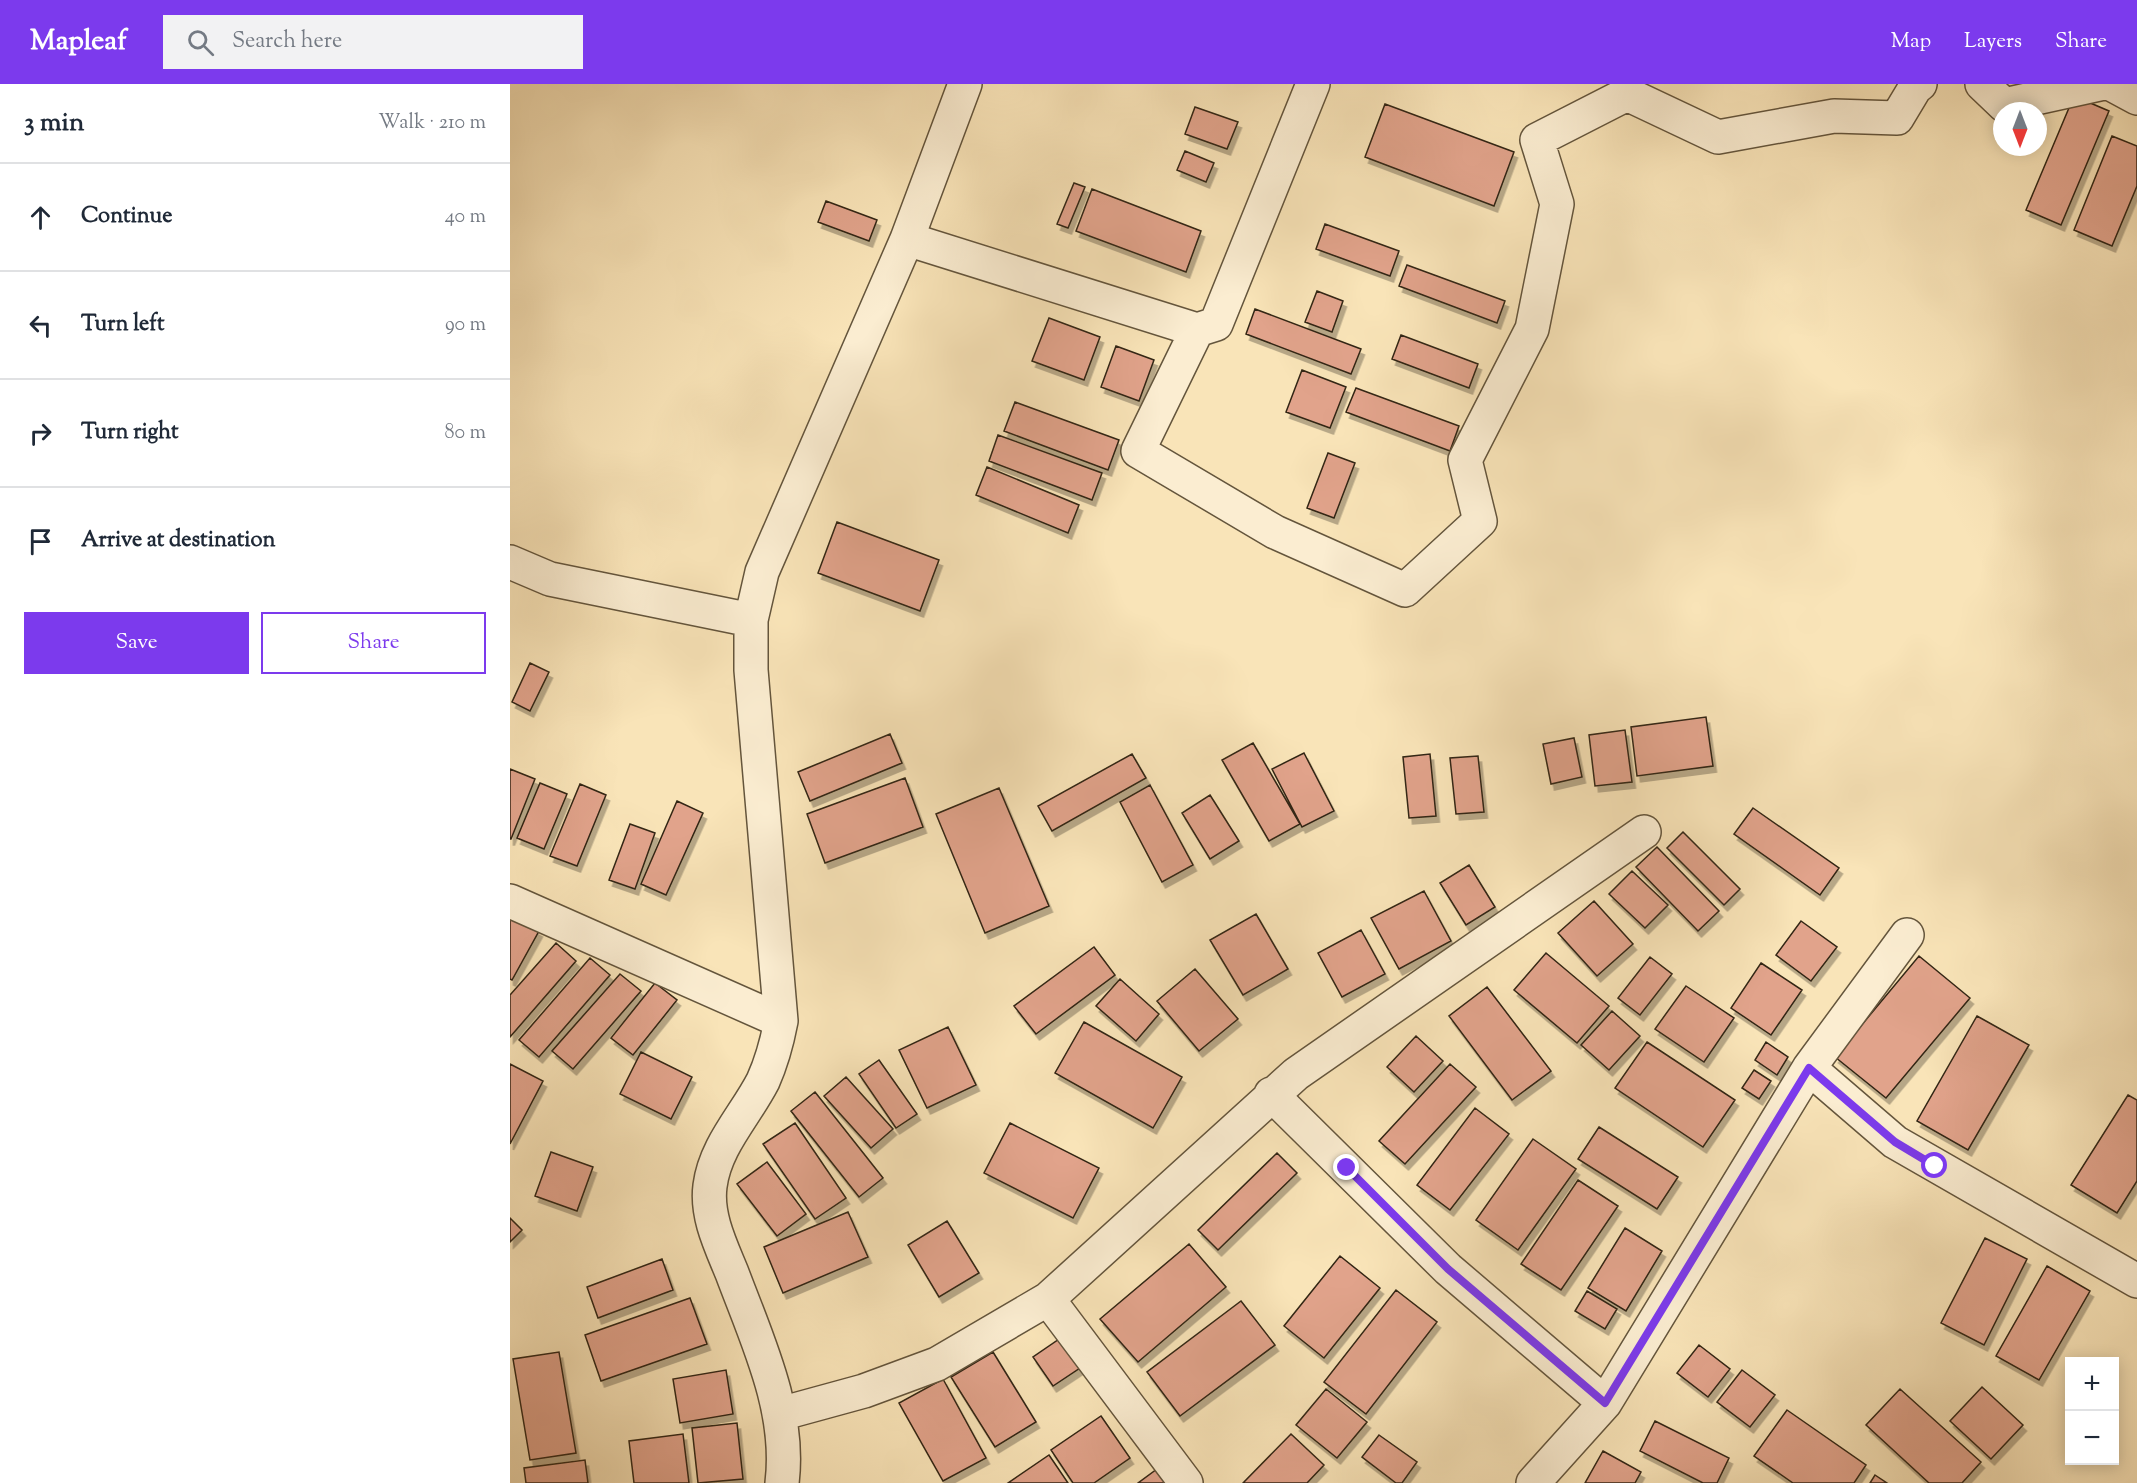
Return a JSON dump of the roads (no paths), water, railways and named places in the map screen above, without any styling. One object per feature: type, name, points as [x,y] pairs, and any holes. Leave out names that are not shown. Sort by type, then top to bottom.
[{"type":"street","points":[[782,1483],[785,1458],[780,1414],[766,1364],[712,1223],[710,1186],[720,1150],[762,1082],[776,1052],[781,1021],[752,670],[752,620],[762,572],[907,238],[965,84]]},
{"type":"street","points":[[907,238],[1197,330],[1216,324],[1313,84]]},
{"type":"street","points":[[1197,330],[1138,451],[1275,532],[1405,590],[1480,522],[1465,460],[1532,329],[1557,204],[1537,140],[1627,94],[1718,137],[1834,116],[1897,118],[1915,88],[1920,84]]},
{"type":"street","points":[[1982,84],[2004,105],[2100,84]]},
{"type":"street","points":[[2111,84],[2137,98]]},
{"type":"street","points":[[510,562],[550,579],[752,620]]},
{"type":"street","points":[[780,1414],[864,1391],[937,1364],[1048,1299],[1271,1094],[1296,1074],[1644,832]]},
{"type":"street","points":[[510,901],[781,1021]]},
{"type":"street","points":[[1533,1483],[1605,1403],[1809,1068],[1907,935]]},
{"type":"street","points":[[1809,1068],[1895,1142],[2137,1281]]},
{"type":"street","points":[[1271,1094],[1448,1269],[1605,1403]]},
{"type":"street","points":[[1048,1299],[1186,1483]]}]
